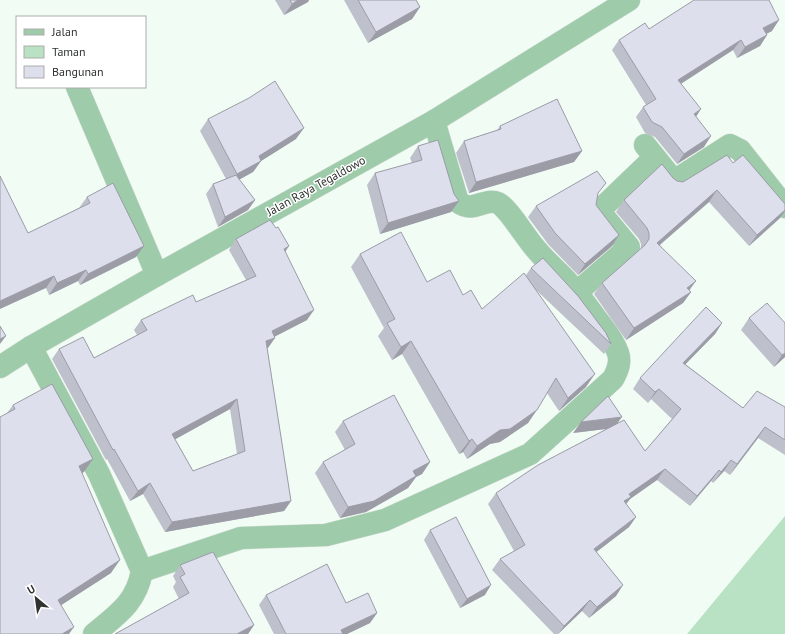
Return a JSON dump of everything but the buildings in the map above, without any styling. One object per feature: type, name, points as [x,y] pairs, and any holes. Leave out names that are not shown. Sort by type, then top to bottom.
[{"type":"street","name":"Jalan Raya Tegaldowo","points":[[0,367],[31,347],[157,275],[434,121],[629,0]]},
{"type":"street","points":[[77,88],[157,275]]},
{"type":"street","points":[[142,570],[241,538],[326,535],[361,528],[385,520],[530,454],[613,379],[619,368],[618,354],[612,340],[576,292],[540,254],[499,204],[491,202],[472,207],[464,207],[458,202],[434,121]]},
{"type":"street","points":[[576,292],[629,247],[601,213],[603,207],[650,151],[674,181],[730,145],[740,150],[785,207]]},
{"type":"street","points":[[31,347],[99,474],[142,570],[139,586],[134,595],[120,612],[94,634]]},
{"type":"green space","points":[[785,516],[785,634],[687,634]]}]
